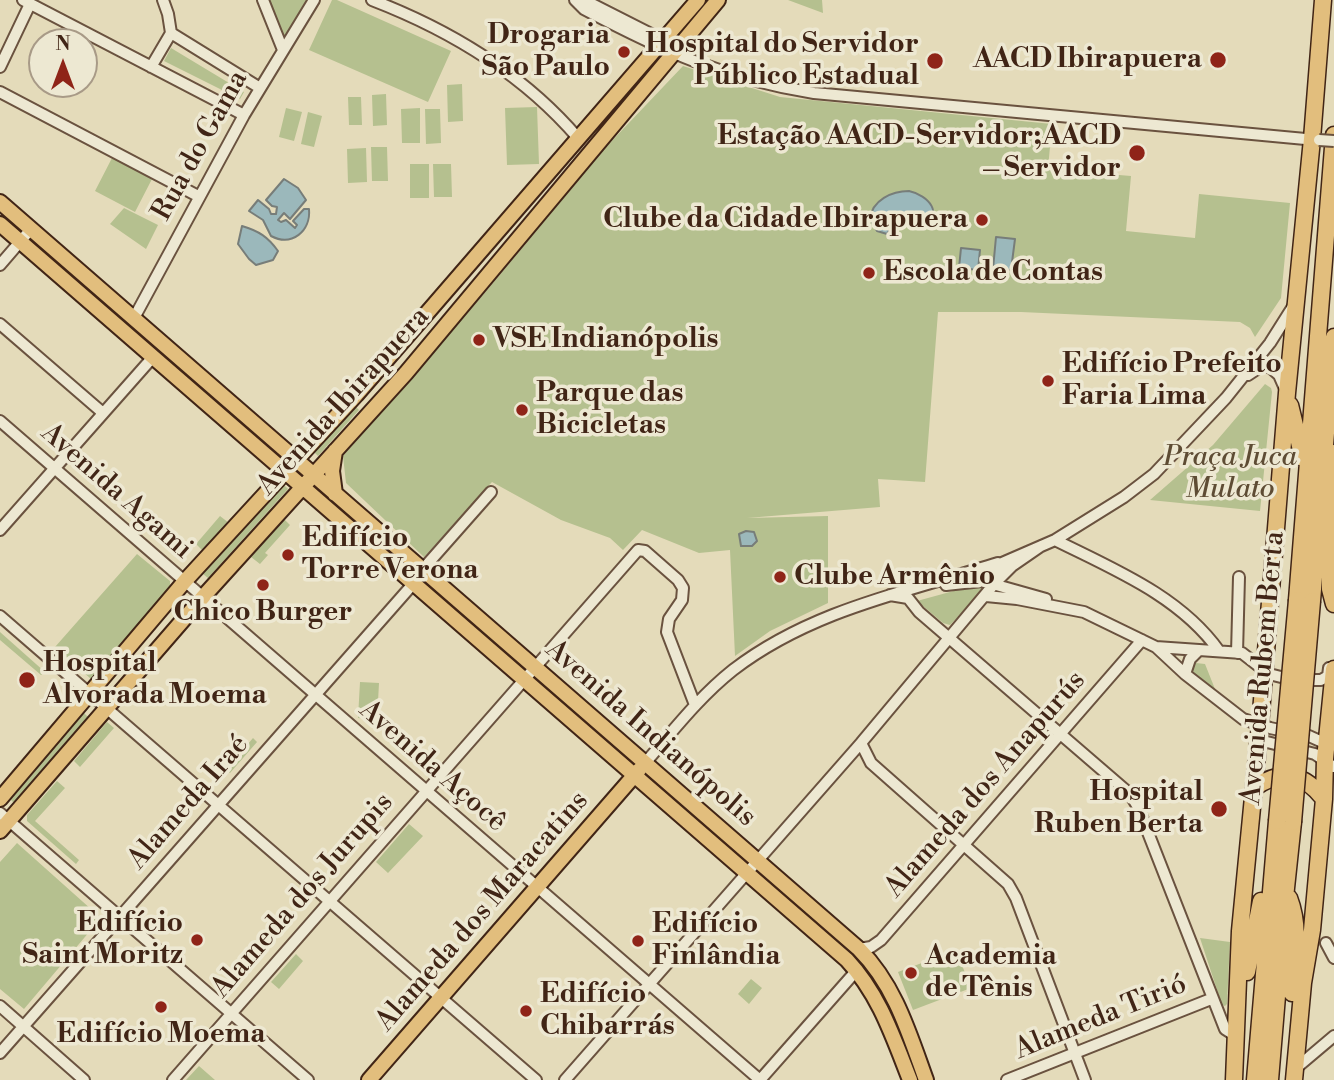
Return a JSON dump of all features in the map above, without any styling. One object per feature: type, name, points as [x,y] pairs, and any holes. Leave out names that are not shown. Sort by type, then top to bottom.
[{"type":"highway","points":[[1234,1080],[1240,931],[1287,393],[1296,302],[1322,138],[1323,0]]},
{"type":"highway","name":"Avenida Rubem Berta","points":[[1270,1080],[1293,822],[1322,138]]},
{"type":"highway","name":"Avenida Rubem Berta","points":[[1255,1080],[1272,860],[1334,338]]},
{"type":"highway","points":[[1287,393],[1307,475]]},
{"type":"highway","points":[[1334,444],[1330,589],[1334,604]]},
{"type":"highway","points":[[1295,1074],[1303,983],[1324,941],[1324,799],[1330,754],[1334,666]]},
{"type":"highway","points":[[1254,788],[1272,777],[1296,777],[1307,781],[1324,799]]},
{"type":"highway","points":[[1235,1054],[1251,950],[1272,860]]},
{"type":"highway","points":[[1286,888],[1293,908],[1296,931],[1290,1028],[1297,1047]]},
{"type":"main road","name":"Avenida Ibirapuera","points":[[0,799],[185,582],[356,395],[698,0]]},
{"type":"main road","name":"Avenida Ibirapuera","points":[[3,821],[406,373],[718,0]]},
{"type":"main road","points":[[678,46],[687,59]]},
{"type":"main road","name":"Avenida Indianópolis","points":[[0,202],[859,949],[878,970],[890,990],[926,1080]]},
{"type":"main road","name":"Avenida Indianópolis","points":[[0,224],[857,970],[875,996],[910,1080]]},
{"type":"main road","points":[[153,357],[169,357],[189,368]]},
{"type":"main road","points":[[335,449],[332,471],[335,494]]},
{"type":"main road","name":"Alameda dos Maracatins","points":[[369,1080],[645,763]]},
{"type":"street","points":[[151,67],[171,33],[163,0]]},
{"type":"street","points":[[263,0],[283,50]]},
{"type":"street","name":"Rua do Gama","points":[[134,318],[198,196],[314,0]]},
{"type":"street","points":[[372,0],[441,30],[495,64],[540,97],[578,138]]},
{"type":"street","points":[[581,0],[660,43],[678,46]]},
{"type":"street","points":[[0,67],[26,2],[244,115]]},
{"type":"street","points":[[171,33],[260,88]]},
{"type":"street","points":[[687,59],[751,81],[814,93],[1334,141]]},
{"type":"street","points":[[0,92],[198,196]]},
{"type":"street","points":[[0,265],[32,229]]},
{"type":"street","points":[[645,763],[695,705],[732,671],[776,641],[840,611],[1008,560],[1055,540],[1124,497],[1154,474],[1218,407],[1267,347],[1296,302]]},
{"type":"street","points":[[0,324],[103,413]]},
{"type":"street","points":[[1237,383],[1253,371],[1266,366],[1273,352],[1267,347]]},
{"type":"street","points":[[0,530],[153,357]]},
{"type":"street","points":[[1266,366],[1279,375],[1287,393]]},
{"type":"street","name":"Avenida Agami","points":[[0,421],[203,597]]},
{"type":"street","points":[[423,569],[491,492]]},
{"type":"street","points":[[1055,540],[1149,588],[1198,628],[1219,651]]},
{"type":"street","points":[[565,1080],[861,743],[995,583],[1041,546]]},
{"type":"street","name":"Alameda dos Jurupis","points":[[173,1080],[534,666],[640,549],[678,580],[683,588],[682,600],[667,622],[667,632],[695,705]]},
{"type":"street","points":[[1022,591],[1014,582],[1015,575],[1029,554]]},
{"type":"street","points":[[982,581],[1008,560]]},
{"type":"street","points":[[1237,653],[1239,577]]},
{"type":"street","points":[[908,598],[921,588],[982,581],[1062,604],[1061,607]]},
{"type":"street","name":"Alameda Iraé","points":[[0,1053],[413,584]]},
{"type":"street","points":[[890,595],[908,598],[919,612],[949,639],[1122,787],[1136,803],[1211,999],[1225,1030],[1236,1036]]},
{"type":"street","points":[[986,596],[1084,612],[1156,647],[1185,674],[1259,733],[1315,754],[1330,754]]},
{"type":"street","name":"Avenida Açocê","points":[[203,597],[760,1080]]},
{"type":"street","points":[[0,616],[536,1080]]},
{"type":"street","name":"Alameda dos Anapurús","points":[[859,949],[872,947],[881,940],[1142,640]]},
{"type":"street","points":[[1156,647],[1247,655],[1264,671],[1278,678],[1293,680],[1321,680],[1328,676],[1329,668],[1334,666]]},
{"type":"street","points":[[1185,674],[1190,659],[1199,650]]},
{"type":"street","points":[[1259,733],[1309,736],[1330,754]]},
{"type":"street","points":[[861,743],[871,763],[1008,884],[1016,898],[1086,1080]]},
{"type":"street","points":[[3,821],[119,916],[308,1080]]},
{"type":"street","points":[[1324,941],[1334,958]]},
{"type":"street","points":[[760,1080],[857,970]]},
{"type":"street","name":"Alameda Tirió","points":[[1007,1080],[1211,999]]},
{"type":"street","points":[[0,1006],[84,1080]]},
{"type":"street","points":[[1295,1074],[1334,1036]]},
{"type":"green space","points":[[268,0],[309,0],[283,41]]},
{"type":"green space","points":[[332,0],[451,51],[428,102],[309,50]]},
{"type":"green space","points":[[788,0],[822,0],[823,13]]},
{"type":"green space","points":[[171,48],[244,92],[240,99],[164,61]]},
{"type":"green space","points":[[683,66],[780,97],[1052,124],[1048,169],[1131,176],[1126,231],[1195,238],[1199,194],[1290,203],[1281,298],[1255,337],[1250,328],[1240,322],[1021,312],[938,312],[925,482],[878,479],[880,507],[747,518],[828,516],[828,603],[770,631],[735,656],[730,550],[699,553],[642,530],[623,550],[610,538],[561,520],[492,482],[424,557],[346,483],[343,456],[488,289],[606,147]]},
{"type":"green space","points":[[462,84],[463,121],[448,122],[447,85]]},
{"type":"green space","points":[[386,94],[387,125],[373,126],[372,95]]},
{"type":"green space","points":[[348,97],[361,97],[362,125],[349,125]]},
{"type":"green space","points":[[537,107],[539,164],[507,165],[505,108]]},
{"type":"green space","points":[[286,108],[302,112],[294,141],[279,137]]},
{"type":"green space","points":[[420,108],[420,143],[402,143],[401,109]]},
{"type":"green space","points":[[425,109],[440,109],[441,143],[426,144]]},
{"type":"green space","points":[[308,112],[322,116],[314,147],[301,144]]},
{"type":"green space","points":[[371,147],[387,147],[388,181],[372,181]]},
{"type":"green space","points":[[366,148],[367,182],[348,183],[347,149]]},
{"type":"green space","points":[[112,158],[152,179],[135,212],[95,191]]},
{"type":"green space","points":[[410,164],[429,164],[429,198],[410,198]]},
{"type":"green space","points":[[433,164],[451,164],[452,197],[434,197]]},
{"type":"green space","points":[[124,208],[158,225],[146,249],[110,224]]},
{"type":"green space","name":"Praça Juca Mulato","points":[[1265,384],[1272,392],[1260,511],[1150,500],[1213,445]]},
{"type":"green space","points":[[355,406],[359,410],[318,456],[314,452]]},
{"type":"green space","points":[[284,485],[288,489],[208,578],[203,574]]},
{"type":"green space","points":[[220,516],[229,523],[204,552],[196,544]]},
{"type":"green space","points":[[284,519],[290,525],[265,553],[268,555],[260,564],[251,557]]},
{"type":"green space","points":[[137,554],[170,581],[170,588],[91,679],[55,647]]},
{"type":"green space","points":[[979,584],[984,586],[982,591],[950,625],[943,623],[917,601]]},
{"type":"green space","points":[[0,632],[45,672],[41,675],[0,640]]},
{"type":"green space","points":[[1192,664],[1205,664],[1217,694],[1191,675]]},
{"type":"green space","points":[[360,682],[379,683],[377,720],[358,718]]},
{"type":"green space","points":[[84,713],[88,717],[14,803],[10,799]]},
{"type":"green space","points":[[107,722],[114,728],[80,767],[74,761]]},
{"type":"green space","points":[[253,738],[257,742],[230,773],[226,770]]},
{"type":"green space","points":[[57,781],[65,788],[35,821],[79,860],[76,864],[27,821],[27,815]]},
{"type":"green space","points":[[409,824],[423,836],[388,873],[376,862]]},
{"type":"green space","points":[[17,843],[101,918],[24,1009],[0,989],[0,862]]},
{"type":"green space","points":[[1200,938],[1230,942],[1225,1006],[1222,1005]]},
{"type":"green space","points":[[956,950],[971,988],[913,1010],[898,972]]},
{"type":"green space","points":[[296,954],[303,961],[279,989],[271,982]]},
{"type":"green space","points":[[751,979],[762,988],[749,1004],[738,994]]},
{"type":"green space","points":[[199,1066],[215,1080],[186,1080]]},
{"type":"water","points":[[284,179],[298,188],[306,200],[290,219],[284,213],[278,220],[286,220],[295,228],[297,225],[293,221],[304,209],[309,209],[307,224],[303,230],[299,235],[286,240],[271,236],[263,220],[249,211],[258,200],[271,214],[276,214],[277,207],[266,200]]},
{"type":"water","points":[[909,191],[916,193],[932,206],[932,216],[928,222],[921,226],[906,219],[894,225],[887,234],[877,231],[870,219],[879,202],[890,195]]},
{"type":"water","points":[[242,226],[258,232],[271,242],[278,251],[273,260],[256,265],[249,259],[238,244]]},
{"type":"water","points":[[996,237],[1015,239],[1011,270],[993,269]]},
{"type":"water","points":[[961,248],[980,250],[978,270],[959,268]]},
{"type":"water","points":[[754,532],[757,541],[752,546],[741,546],[739,534]]},
{"type":"place","name":"Drogaria São Paulo","points":[[624,52]]},
{"type":"place","name":"AACD Ibirapuera","points":[[1218,60]]},
{"type":"place","name":"Hospital do Servidor Público Estadual","points":[[935,61]]},
{"type":"place","name":"Estação AACD-Servidor;AACD – Servidor","points":[[1137,153]]},
{"type":"place","name":"Clube da Cidade Ibirapuera","points":[[982,220]]},
{"type":"place","name":"Escola de Contas","points":[[869,273]]},
{"type":"place","name":"VSE Indianópolis","points":[[479,340]]},
{"type":"place","name":"Edifício Prefeito Faria Lima","points":[[1048,381]]},
{"type":"place","name":"Parque das Bicicletas","points":[[522,410]]},
{"type":"place","name":"Edifício Torre Verona","points":[[288,555]]},
{"type":"place","name":"Clube Armênio","points":[[780,577]]},
{"type":"place","name":"Chico Burger","points":[[263,585]]},
{"type":"place","name":"Hospital Alvorada Moema","points":[[27,680]]},
{"type":"place","name":"Hospital Ruben Berta","points":[[1219,809]]},
{"type":"place","name":"Edifício Saint Moritz","points":[[197,940]]},
{"type":"place","name":"Edifício Finlândia","points":[[638,941]]},
{"type":"place","name":"Academia de Tênis","points":[[911,973]]},
{"type":"place","name":"Edifício Moema","points":[[161,1007]]},
{"type":"place","name":"Edifício Chibarrás","points":[[526,1011]]}]
